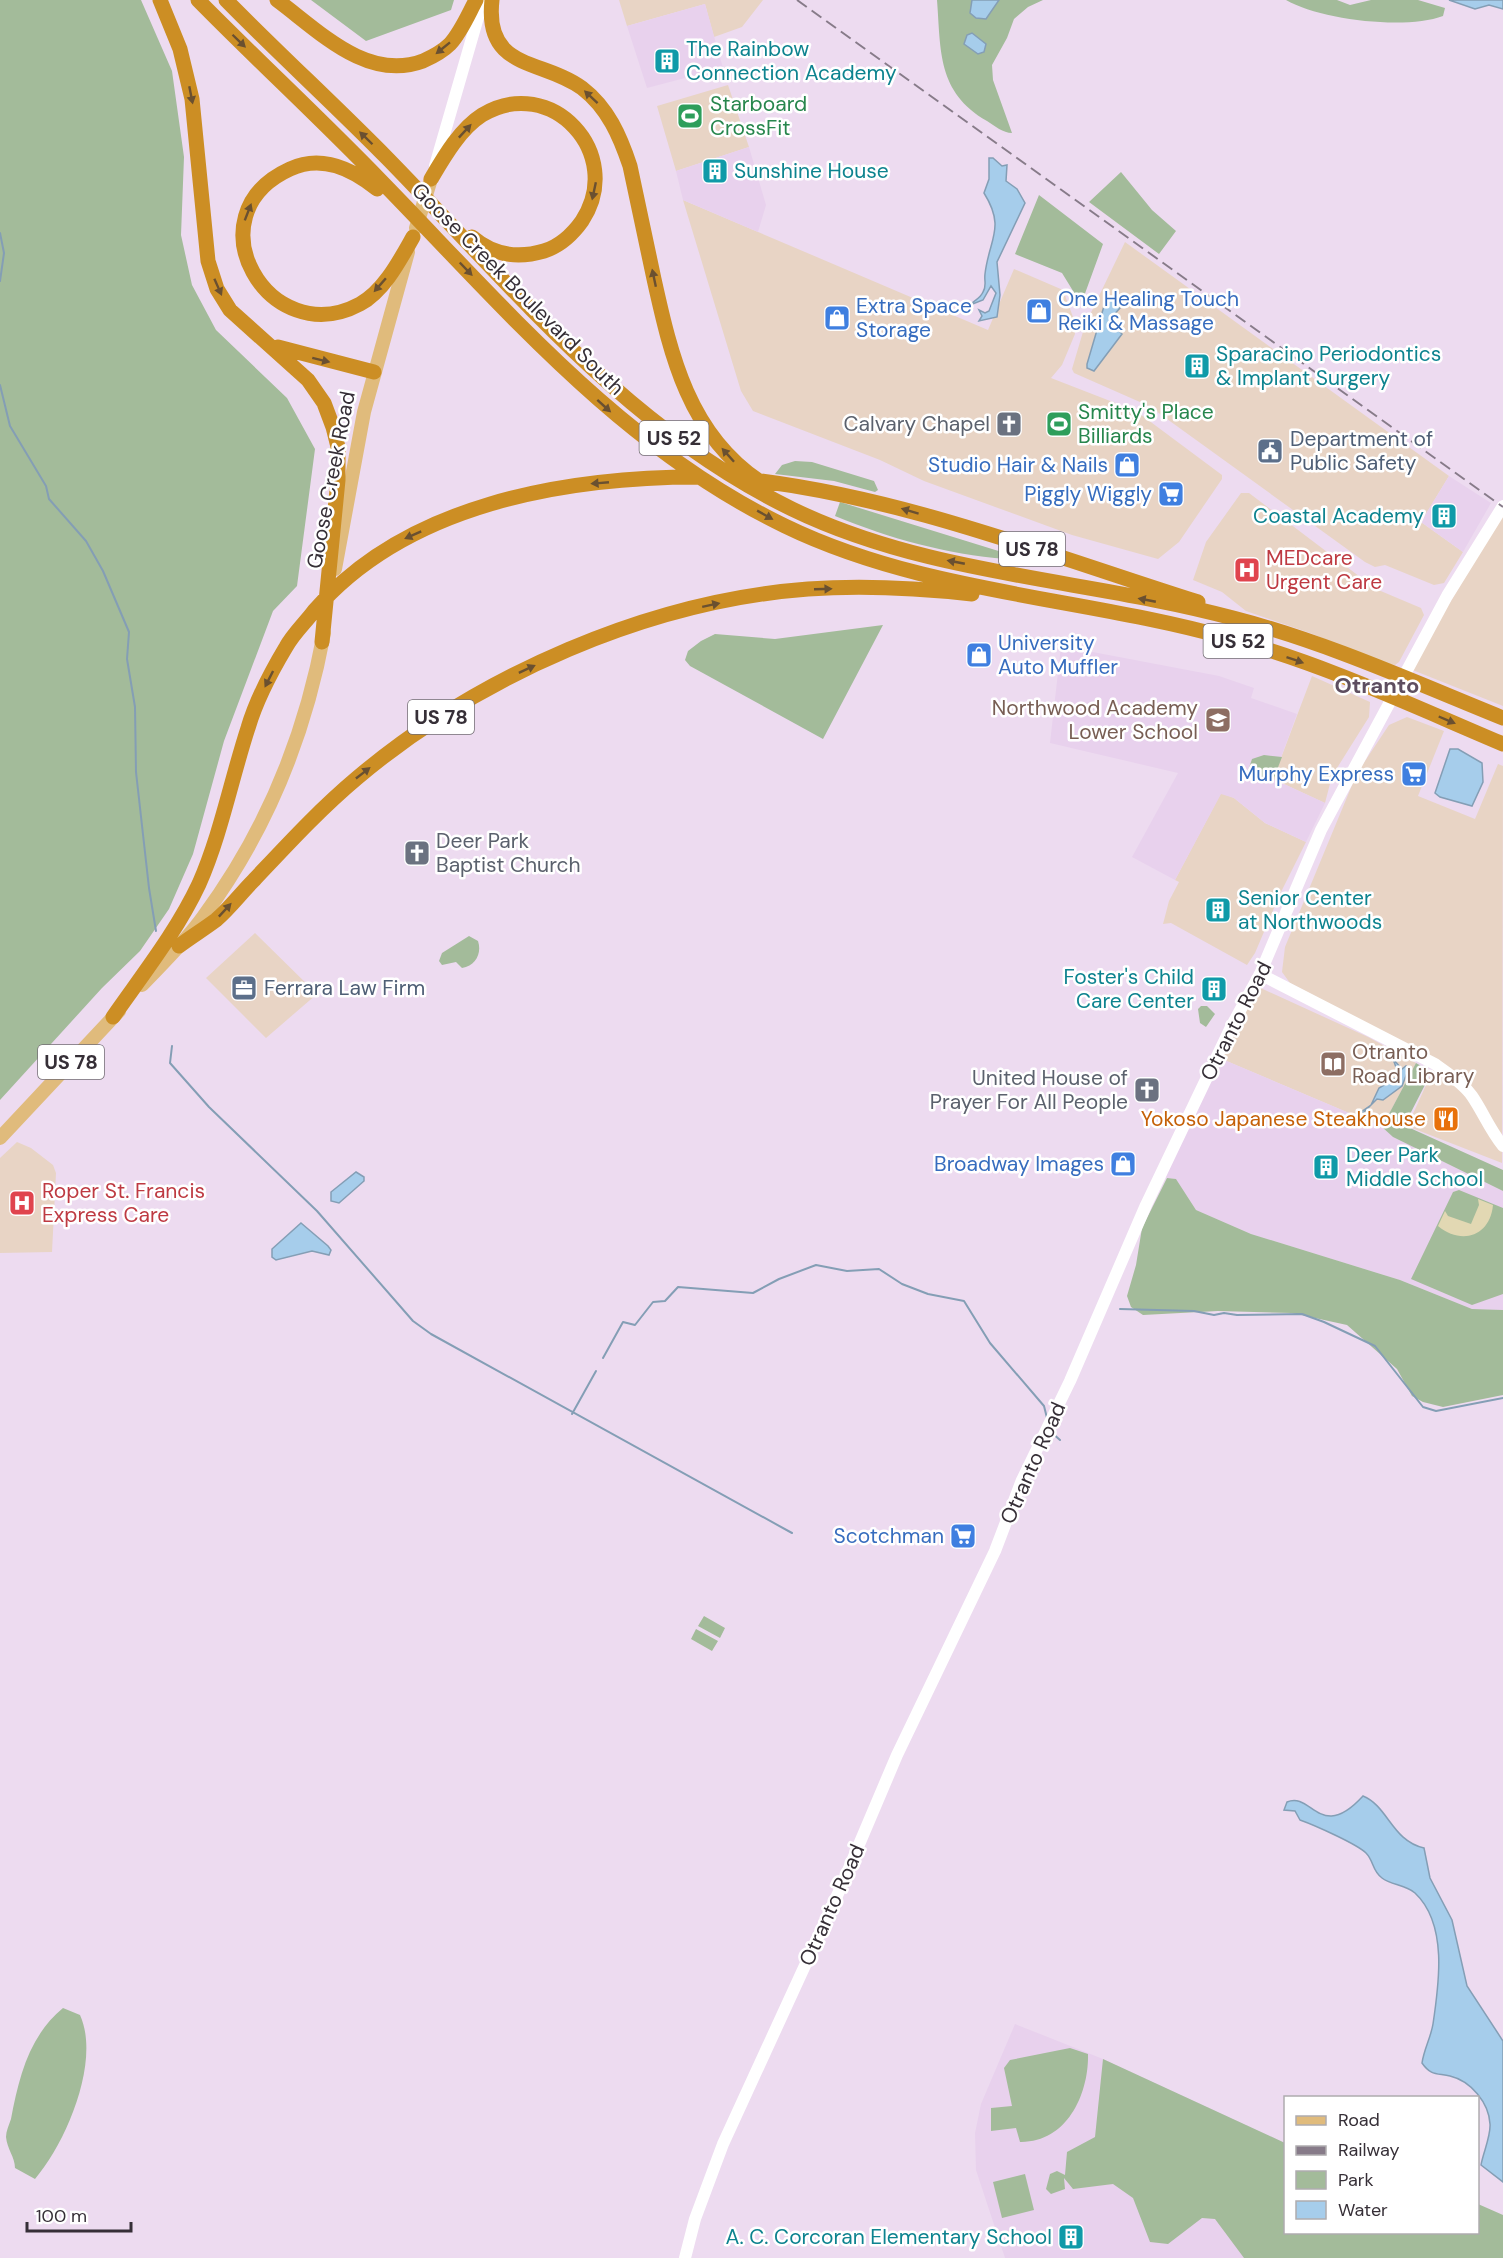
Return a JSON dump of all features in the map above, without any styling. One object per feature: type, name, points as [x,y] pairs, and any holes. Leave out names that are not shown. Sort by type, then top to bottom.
[{"type":"highway","points":[[160,0],[180,49],[192,99],[208,261],[217,289],[230,310],[270,343],[308,380],[324,403],[338,447],[338,480],[322,642]]},
{"type":"highway","name":"Goose Creek Boulevard South","points":[[198,0],[444,246],[567,373],[658,450],[710,485],[785,527],[844,550],[942,579],[1228,638],[1302,662],[1503,744]]},
{"type":"highway","name":"US 52","points":[[226,0],[387,158],[580,359],[671,436],[720,469],[793,510],[888,545],[946,560],[1231,617],[1314,642],[1503,718]]},
{"type":"highway","points":[[277,0],[348,52],[382,66],[398,67],[431,58],[449,45],[476,0]]},
{"type":"highway","points":[[492,0],[494,31],[503,48],[514,59],[562,76],[581,88],[608,115],[622,140],[665,330],[681,384],[702,424],[730,457],[769,487],[888,545]]},
{"type":"highway","points":[[387,158],[485,248],[510,255],[529,256],[552,249],[573,234],[589,210],[596,187],[595,165],[587,144],[575,125],[558,114],[537,105],[516,103],[496,108],[480,117],[463,133],[431,179]]},
{"type":"highway","points":[[413,237],[400,260],[376,291],[360,304],[322,314],[300,310],[279,302],[261,285],[248,266],[241,242],[252,201],[264,186],[281,173],[297,165],[332,163],[352,170],[388,197],[444,246]]},
{"type":"highway","points":[[270,343],[291,352],[374,372]]},
{"type":"highway","name":"US 78","points":[[113,1017],[183,915],[199,884],[222,818],[248,726],[287,645],[344,579],[398,542],[461,514],[518,498],[588,484],[658,477],[728,477],[795,484],[847,494],[946,522],[1222,609],[1265,627]]},
{"type":"highway","name":"US 78","points":[[179,946],[217,918],[322,810],[358,777],[406,740],[462,703],[523,670],[618,630],[706,606],[807,589],[929,589],[1076,605]]},
{"type":"main road","name":"Goose Creek Road","points":[[179,946],[203,918],[233,873],[268,809],[287,767],[309,702],[364,412],[431,179]]},
{"type":"main road","name":"US 78","points":[[0,1138],[179,946]]},
{"type":"street","name":"Goose Creek Road","points":[[431,179],[483,0]]},
{"type":"street","points":[[1503,493],[1503,506]]},
{"type":"street","name":"Otranto Road","points":[[685,2258],[694,2218],[711,2171],[841,1887],[897,1755],[995,1551],[1022,1480],[1070,1381],[1146,1205],[1260,974],[1321,830],[1405,678],[1447,596],[1503,506]]},
{"type":"street","points":[[1260,974],[1435,1064],[1457,1079],[1472,1095],[1491,1130],[1503,1146]]},
{"type":"shaded area","points":[[619,0],[763,0],[742,27],[714,37],[705,4],[627,26]]},
{"type":"shaded area","points":[[705,4],[723,68],[647,88],[627,26]]},
{"type":"shaded area","points":[[728,85],[749,147],[676,171],[657,106]]},
{"type":"shaded area","points":[[749,147],[766,205],[758,232],[683,200],[676,171]]},
{"type":"shaded area","points":[[683,200],[988,330],[1014,269],[1063,290],[1073,317],[1075,334],[1062,365],[1051,378],[1136,411],[1222,475],[1222,479],[1179,542],[1158,559],[1072,535],[924,481],[880,460],[753,411],[741,391]]},
{"type":"shaded area","points":[[1125,242],[1449,476],[1421,522],[1463,552],[1444,583],[1434,585],[1385,565],[1375,567],[1365,562],[1149,406],[1074,373],[1072,369],[1085,325]]},
{"type":"shaded area","points":[[1449,476],[1491,503],[1463,552],[1421,522]]},
{"type":"shaded area","points":[[1241,493],[1249,493],[1376,589],[1421,608],[1424,615],[1399,662],[1395,665],[1384,663],[1310,633],[1246,611],[1222,592],[1193,580],[1206,542]]},
{"type":"shaded area","points":[[1503,514],[1503,706],[1410,669]]},
{"type":"shaded area","points":[[1061,646],[1219,676],[1254,688],[1251,698],[1297,714],[1273,779],[1325,803],[1306,842],[1265,823],[1234,798],[1221,794],[1175,880],[1132,857],[1178,773],[1050,743]]},
{"type":"shaded area","points":[[1312,676],[1370,702],[1369,717],[1332,776],[1325,803],[1273,779]]},
{"type":"shaded area","points":[[1407,717],[1444,731],[1418,796],[1475,819],[1498,764],[1503,766],[1502,1163],[1412,1128],[1412,1116],[1437,1061],[1290,983],[1282,972],[1285,947],[1357,773],[1389,725]]},
{"type":"shaded area","points":[[1221,793],[1234,798],[1265,823],[1306,842],[1280,894],[1255,953],[1247,965],[1171,923],[1163,924],[1169,901],[1179,882],[1175,880]]},
{"type":"shaded area","points":[[255,933],[317,994],[266,1038],[206,978]]},
{"type":"shaded area","points":[[1254,985],[1368,1037],[1416,1063],[1382,1127],[1217,1057]]},
{"type":"shaded area","points":[[1217,1057],[1382,1127],[1393,1137],[1503,1191],[1503,1310],[1472,1309],[1400,1280],[1251,1234],[1196,1210],[1176,1179],[1167,1178],[1161,1174]]},
{"type":"shaded area","points":[[17,1142],[31,1148],[53,1165],[56,1173],[52,1252],[0,1253],[0,1158]]},
{"type":"shaded area","points":[[1015,2024],[1103,2059],[1284,2143],[1284,2234],[1287,2234],[1302,2258],[1005,2258],[976,2170],[975,2133],[981,2104]]},
{"type":"green space","points":[[0,0],[141,0],[172,71],[184,157],[181,235],[192,285],[216,330],[287,398],[315,449],[297,586],[273,611],[224,741],[193,854],[169,909],[140,951],[102,988],[0,1100]]},
{"type":"green space","points":[[311,0],[454,0],[451,10],[366,41]]},
{"type":"green space","points":[[937,0],[1043,0],[1028,7],[1014,19],[1007,38],[992,65],[993,80],[1012,133],[999,129],[971,110],[950,83],[941,53]]},
{"type":"green space","points":[[1286,0],[1337,0],[1350,5],[1371,0],[1418,0],[1445,8],[1443,16],[1427,20],[1363,21],[1320,13]]},
{"type":"green space","points":[[1121,172],[1152,210],[1176,231],[1159,254],[1089,202]]},
{"type":"green space","points":[[1039,195],[1103,244],[1083,299],[1078,299],[1062,273],[1015,254]]},
{"type":"green space","points":[[795,461],[812,462],[874,481],[878,490],[875,492],[834,481],[775,474],[782,465]]},
{"type":"green space","points":[[840,502],[1005,553],[1006,559],[940,549],[877,532],[835,516]]},
{"type":"green space","points":[[883,625],[823,739],[690,666],[685,660],[688,651],[715,634],[775,639]]},
{"type":"green space","points":[[1264,755],[1282,757],[1272,783],[1247,774],[1252,759]]},
{"type":"green space","points":[[469,936],[478,941],[479,946],[474,962],[462,968],[456,962],[442,965],[439,961],[442,953]]},
{"type":"green space","points":[[1201,1006],[1207,1006],[1215,1014],[1206,1027],[1200,1023],[1198,1009]]},
{"type":"green space","points":[[1416,1063],[1428,1070],[1428,1079],[1408,1118],[1410,1128],[1503,1170],[1503,1191],[1393,1137],[1382,1127]]},
{"type":"green space","points":[[1167,1178],[1176,1179],[1196,1210],[1251,1234],[1400,1280],[1472,1309],[1503,1310],[1503,1395],[1443,1407],[1423,1402],[1412,1396],[1397,1369],[1347,1325],[1292,1313],[1218,1311],[1143,1315],[1131,1307],[1127,1296],[1136,1265],[1142,1228]]},
{"type":"green space","points":[[1459,1190],[1503,1208],[1503,1294],[1472,1305],[1411,1279],[1453,1192]]},
{"type":"green space","points":[[704,1616],[725,1628],[720,1638],[698,1626]]},
{"type":"green space","points":[[696,1629],[718,1641],[712,1651],[691,1639]]},
{"type":"green space","points":[[63,2008],[80,2015],[85,2034],[86,2055],[83,2078],[77,2101],[58,2145],[35,2179],[15,2168],[6,2132],[27,2058],[42,2031]]},
{"type":"green space","points":[[1070,2048],[1088,2054],[1087,2069],[1079,2100],[1062,2125],[1051,2134],[1036,2140],[1020,2142],[1016,2128],[991,2131],[991,2108],[1012,2106],[1004,2068],[1010,2060]]},
{"type":"green space","points":[[1103,2059],[1284,2143],[1284,2234],[1479,2234],[1479,2204],[1503,2215],[1503,2258],[1244,2258],[1215,2219],[1202,2218],[1168,2244],[1150,2242],[1133,2198],[1113,2184],[1073,2189],[1064,2178],[1065,2189],[1051,2194],[1046,2189],[1050,2174],[1057,2171],[1065,2175],[1067,2152],[1095,2137]]},
{"type":"green space","points":[[1025,2174],[1034,2210],[1002,2218],[993,2182]]},
{"type":"sand","points":[[1478,1199],[1493,1205],[1491,1216],[1480,1231],[1473,1235],[1456,1235],[1438,1226],[1445,1211],[1448,1216],[1471,1224],[1479,1205]]},
{"type":"water","points":[[972,0],[999,0],[986,19],[976,18],[970,13]]},
{"type":"water","points":[[1449,0],[1503,0],[1503,9],[1489,5],[1475,9]]},
{"type":"water","points":[[972,33],[986,44],[984,52],[978,54],[964,44],[967,35]]},
{"type":"water","points":[[989,158],[993,158],[1002,166],[1007,165],[1006,181],[1017,189],[1025,203],[997,262],[1000,295],[997,317],[979,321],[982,316],[979,310],[985,313],[989,311],[996,293],[991,286],[983,300],[970,305],[984,290],[987,262],[994,234],[994,216],[984,193],[989,179]]},
{"type":"water","points":[[1107,296],[1119,303],[1120,308],[1111,318],[1112,324],[1122,334],[1094,371],[1087,368],[1087,364]]},
{"type":"water","points":[[1450,749],[1458,749],[1482,763],[1483,782],[1472,806],[1440,797],[1435,793]]},
{"type":"water","points":[[1393,1059],[1402,1069],[1406,1066],[1409,1068],[1402,1086],[1383,1100],[1377,1099],[1371,1105],[1379,1088],[1396,1078],[1397,1070]]},
{"type":"water","points":[[356,1172],[364,1177],[364,1181],[339,1203],[331,1201],[331,1192]]},
{"type":"water","points":[[301,1223],[328,1246],[331,1250],[329,1255],[312,1251],[276,1260],[272,1257],[272,1249]]},
{"type":"water","points":[[1363,1796],[1379,1807],[1404,1838],[1424,1848],[1430,1878],[1452,1920],[1467,1986],[1503,2041],[1503,2182],[1481,2165],[1490,2129],[1489,2116],[1478,2094],[1458,2079],[1431,2072],[1422,2063],[1433,2024],[1439,1973],[1437,1938],[1433,1921],[1425,1906],[1411,1890],[1379,1875],[1369,1856],[1361,1849],[1300,1820],[1295,1811],[1284,1810],[1287,1802],[1296,1801],[1327,1816],[1336,1815],[1348,1809]]},
{"type":"waterway","points":[[0,233],[4,253],[0,281]]},
{"type":"waterway","points":[[0,385],[10,426],[46,486],[49,499],[86,541],[103,571],[129,632],[127,659],[135,707],[136,772],[156,931]]},
{"type":"waterway","points":[[172,1046],[170,1063],[209,1107],[317,1211],[413,1321],[431,1334],[792,1533]]},
{"type":"waterway","points":[[603,1358],[623,1322],[635,1325],[653,1302],[665,1301],[678,1287],[753,1293],[779,1279],[816,1265],[847,1271],[879,1269],[902,1284],[928,1294],[964,1301],[990,1343],[1044,1406],[1047,1418]]},
{"type":"waterway","points":[[1120,1309],[1194,1311],[1214,1315],[1224,1313],[1237,1315],[1302,1314],[1375,1346],[1423,1407],[1436,1411],[1503,1398]]},
{"type":"waterway","points":[[572,1414],[596,1371]]},
{"type":"waterway","points":[[1051,1432],[1060,1440]]},
{"type":"railway","points":[[797,0],[1503,507]]},
{"type":"place","name":"The Rainbow Connection Academy","points":[[667,61]]},
{"type":"place","name":"Starboard CrossFit","points":[[690,116]]},
{"type":"place","name":"Sunshine House","points":[[715,171]]},
{"type":"place","name":"One Healing Touch Reiki & Massage","points":[[1039,311]]},
{"type":"place","name":"Extra Space Storage","points":[[837,318]]},
{"type":"place","name":"Sparacino Periodontics & Implant Surgery","points":[[1197,366]]},
{"type":"place","name":"Calvary Chapel","points":[[1009,424]]},
{"type":"place","name":"Smitty's Place Billiards","points":[[1059,424]]},
{"type":"place","name":"Department of Public Safety","points":[[1270,451]]},
{"type":"place","name":"Studio Hair & Nails","points":[[1127,465]]},
{"type":"place","name":"Piggly Wiggly","points":[[1171,494]]},
{"type":"place","name":"Coastal Academy","points":[[1444,516]]},
{"type":"place","name":"MEDcare Urgent Care","points":[[1247,570]]},
{"type":"place","name":"University Auto Muffler","points":[[979,655]]},
{"type":"place","name":"Northwood Academy Lower School","points":[[1218,720]]},
{"type":"place","name":"Murphy Express","points":[[1414,774]]},
{"type":"place","name":"Deer Park Baptist Church","points":[[417,853]]},
{"type":"place","name":"Senior Center at Northwoods","points":[[1218,910]]},
{"type":"place","name":"Ferrara Law Firm","points":[[244,988]]},
{"type":"place","name":"Foster's Child Care Center","points":[[1214,989]]},
{"type":"place","name":"Otranto Road Library","points":[[1333,1064]]},
{"type":"place","name":"United House of Prayer For All People","points":[[1147,1090]]},
{"type":"place","name":"Yokoso Japanese Steakhouse","points":[[1446,1119]]},
{"type":"place","name":"Broadway Images","points":[[1123,1164]]},
{"type":"place","name":"Deer Park Middle School","points":[[1326,1167]]},
{"type":"place","name":"Roper St. Francis Express Care","points":[[22,1203]]},
{"type":"place","name":"Scotchman","points":[[963,1536]]},
{"type":"place","name":"A. C. Corcoran Elementary School","points":[[1071,2237]]},
{"type":"district","name":"Otranto","points":[[1377,685]]}]
